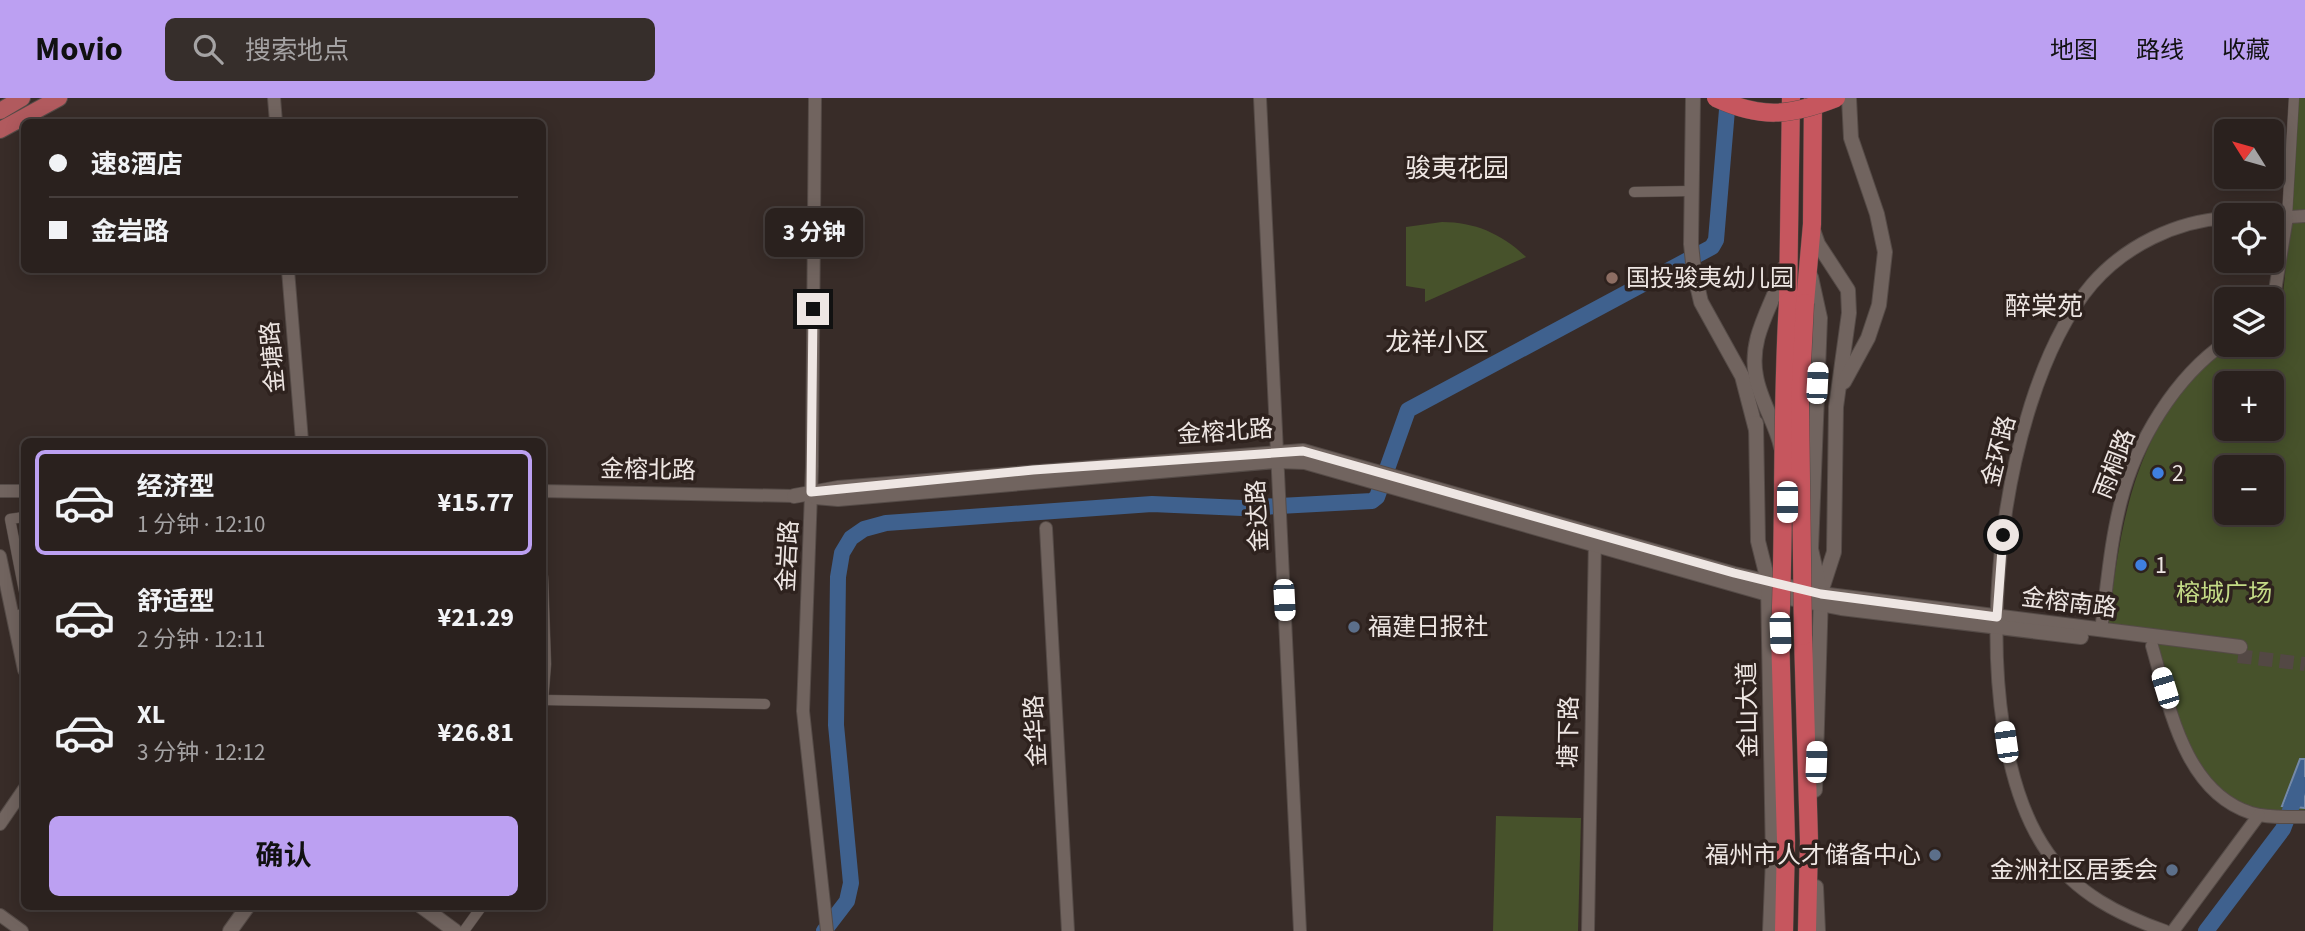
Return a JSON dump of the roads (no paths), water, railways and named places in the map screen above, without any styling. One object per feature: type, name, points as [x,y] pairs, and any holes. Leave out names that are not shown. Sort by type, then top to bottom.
[{"type":"highway","points":[[1716,98],[1765,114],[1800,112],[1836,98]]},
{"type":"highway","points":[[1791,98],[1788,253],[1797,303],[1813,928]]},
{"type":"highway","points":[[1784,931],[1786,841],[1780,633],[1797,303],[1809,258],[1812,224],[1813,98]]},
{"type":"main road","points":[[0,111],[22,98]]},
{"type":"main road","points":[[0,130],[60,98]]},
{"type":"main road","points":[[1836,407],[1845,378],[1868,338],[1879,305],[1885,253],[1877,214],[1851,138],[1849,98]]},
{"type":"main road","points":[[1693,100],[1690,191],[1694,272],[1701,302],[1742,376],[1756,430]]},
{"type":"main road","points":[[1812,224],[1818,244],[1848,290],[1849,313],[1836,407],[1834,552],[1821,599]]},
{"type":"main road","name":"金山大道","points":[[1769,931],[1773,858],[1768,588],[1787,544],[1787,481],[1780,441],[1755,374],[1755,348],[1762,319],[1778,290],[1788,253]]},
{"type":"main road","points":[[1809,258],[1821,318],[1811,549],[1821,599],[1813,928]]},
{"type":"main road","points":[[1755,374],[1758,541],[1768,588]]},
{"type":"main road","name":"金榕北路","points":[[794,496],[838,488],[1276,456],[1303,451],[1403,484],[1768,588]]},
{"type":"main road","name":"金榕南路","points":[[1768,588],[1821,599],[2152,646],[2239,651],[2101,630],[1997,622]]},
{"type":"main road","points":[[219,931],[234,910]]},
{"type":"main road","points":[[230,931],[245,910]]},
{"type":"main road","points":[[428,910],[463,931]]},
{"type":"main road","points":[[439,910],[463,931]]},
{"type":"street","points":[[274,98],[276,119]]},
{"type":"street","name":"金岩路","points":[[815,98],[811,495],[803,711],[827,931]]},
{"type":"street","name":"金达路","points":[[1260,98],[1300,931]]},
{"type":"street","points":[[2276,287],[2287,217],[2294,98]]},
{"type":"street","points":[[1634,192],[1690,191]]},
{"type":"street","points":[[2284,217],[2305,216]]},
{"type":"street","name":"金环路","points":[[2165,931],[2115,910],[2078,886],[2048,853],[2032,827],[2015,787],[2007,750],[2000,694],[1997,622],[2003,535],[2017,460],[2040,383],[2067,319],[2099,276],[2130,252],[2172,229],[2214,220]]},
{"type":"street","name":"金塘路","points":[[288,273],[302,438]]},
{"type":"street","name":"雨桐路","points":[[2101,630],[2116,518],[2134,465],[2152,426],[2179,388],[2214,354]]},
{"type":"street","points":[[0,491],[21,491]]},
{"type":"street","name":"金榕北路","points":[[546,491],[794,496]]},
{"type":"street","points":[[21,517],[10,519],[21,576]]},
{"type":"street","name":"金华路","points":[[1046,528],[1068,931]]},
{"type":"street","name":"塘下路","points":[[1588,931],[1595,539]]},
{"type":"street","points":[[0,556],[19,615],[21,637]]},
{"type":"street","points":[[2152,646],[2180,739],[2192,762],[2227,801],[2259,815],[2302,817]]},
{"type":"street","points":[[546,700],[765,704]]},
{"type":"street","points":[[0,824],[21,793]]},
{"type":"street","points":[[2173,931],[2259,815]]},
{"type":"street","points":[[463,931],[479,910]]},
{"type":"street","points":[[0,915],[22,931]]},
{"type":"water","points":[[2300,759],[2305,759],[2305,808],[2282,806]]},
{"type":"waterway","points":[[824,931],[847,901],[851,883],[836,725],[838,577],[842,553],[851,538],[864,529],[886,523],[1152,504],[1242,508],[1372,501],[1377,497],[1408,410],[1712,247],[1716,240],[1728,98]]},
{"type":"waterway","points":[[2206,931],[2283,829],[2299,787],[2305,785]]},
{"type":"tunnel","points":[[2238,656],[2305,664]]},
{"type":"place","name":"国投骏夷幼儿园","points":[[1612,278]]},
{"type":"place","name":"2","points":[[2158,473]]},
{"type":"place","name":"1","points":[[2141,565]]},
{"type":"place","name":"福建日报社","points":[[1354,627]]},
{"type":"place","name":"福州市人才储备中心","points":[[1935,855]]},
{"type":"place","name":"金洲社区居委会","points":[[2172,870]]},
{"type":"district","name":"骏夷花园","points":[[1457,168]]},
{"type":"district","name":"醉棠苑","points":[[2044,306]]},
{"type":"district","name":"龙祥小区","points":[[1437,342]]},
{"type":"park label","name":"榕城广场","points":[[2224,593]]}]
